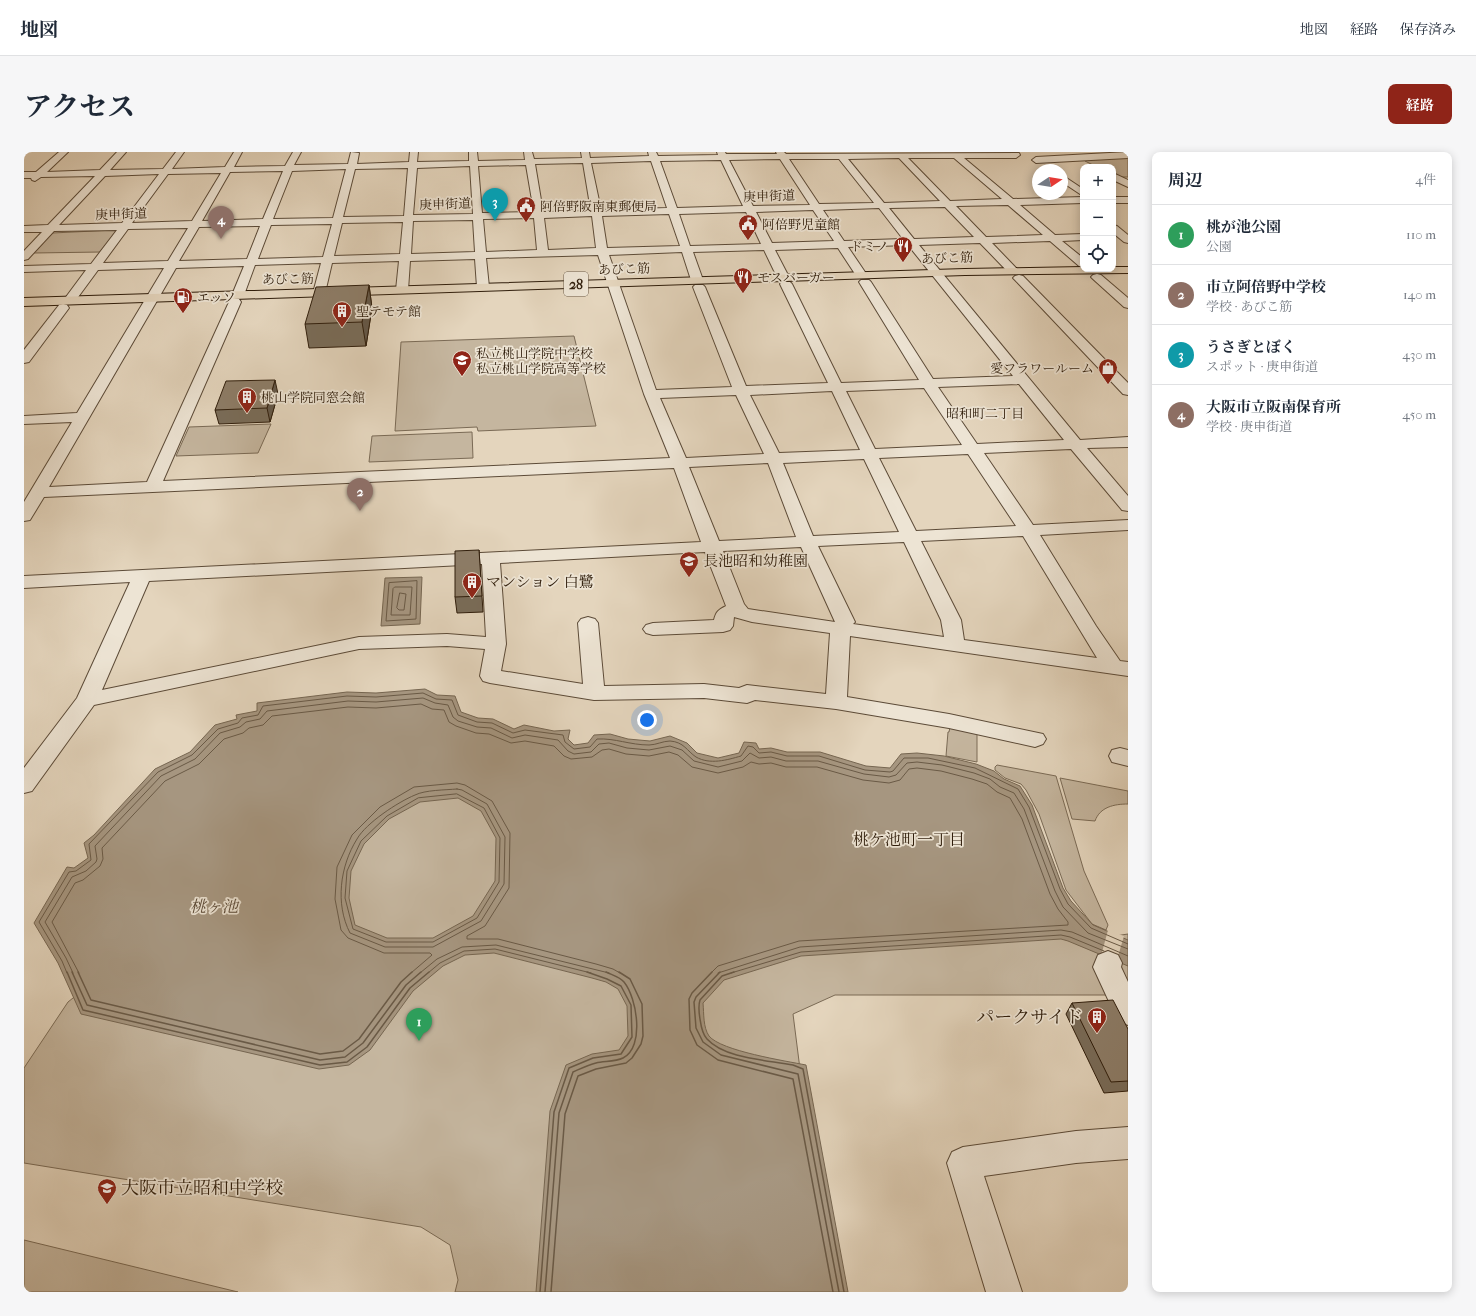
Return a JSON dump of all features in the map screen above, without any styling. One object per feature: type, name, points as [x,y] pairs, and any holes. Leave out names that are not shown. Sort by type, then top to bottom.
[{"type":"main road","name":"あびこ筋","points":[[1116,270],[1128,270]]},
{"type":"main road","name":"あびこ筋","points":[[236,298],[863,278],[1016,275],[1080,271]]},
{"type":"main road","name":"あびこ筋","points":[[1103,272],[1128,276]]},
{"type":"main road","name":"あびこ筋","points":[[24,310],[66,305],[319,293],[483,287],[613,286]]},
{"type":"main road","name":"あびこ筋","points":[[24,302],[66,305]]},
{"type":"street","points":[[29,184],[64,152]]},
{"type":"street","points":[[24,257],[122,152]]},
{"type":"street","points":[[24,359],[66,305],[164,171],[180,152]]},
{"type":"street","points":[[24,516],[238,152]]},
{"type":"street","points":[[153,486],[236,298],[288,169],[297,152]]},
{"type":"street","points":[[319,293],[355,152]]},
{"type":"street","points":[[402,290],[407,218],[414,152]]},
{"type":"street","points":[[473,152],[483,287]]},
{"type":"street","points":[[528,152],[539,215],[542,253]]},
{"type":"street","points":[[1057,152],[1087,164]]},
{"type":"street","points":[[1100,152],[1108,156]]},
{"type":"street","points":[[24,175],[529,163],[586,157],[782,154],[842,157],[875,154],[1025,159],[1072,158],[1128,154]]},
{"type":"street","points":[[782,154],[839,244],[863,278],[928,383],[1028,530],[1086,626],[1121,668]]},
{"type":"street","points":[[723,155],[748,209],[870,454],[950,620],[955,644]]},
{"type":"street","points":[[653,156],[698,284],[741,391],[774,459],[807,542],[845,622],[840,629],[836,702]]},
{"type":"street","points":[[900,156],[1128,390]]},
{"type":"street","points":[[957,156],[1080,261]]},
{"type":"street","points":[[586,157],[597,214],[602,251],[613,286],[652,394],[713,546],[736,609],[748,616],[1121,668]]},
{"type":"street","points":[[842,157],[1075,444],[1128,506]]},
{"type":"street","points":[[1025,159],[1036,164]]},
{"type":"street","points":[[1116,178],[1128,184]]},
{"type":"street","points":[[1068,185],[1080,198]]},
{"type":"street","points":[[1068,192],[1080,199]]},
{"type":"street","name":"庚申街道","points":[[24,229],[1080,200]]},
{"type":"street","points":[[1116,200],[1128,200]]},
{"type":"street","points":[[1116,224],[1123,234]]},
{"type":"street","points":[[24,269],[1080,237]]},
{"type":"street","points":[[1092,272],[1128,304]]},
{"type":"street","points":[[652,394],[1024,380]]},
{"type":"street","points":[[24,420],[83,417]]},
{"type":"street","points":[[39,492],[1128,442]]},
{"type":"street","points":[[24,582],[1128,525]]},
{"type":"street","points":[[491,558],[496,644],[490,676],[594,693],[704,691],[747,696],[747,692],[836,702],[949,721],[1035,739]]},
{"type":"street","points":[[24,785],[87,700],[142,575]]},
{"type":"street","points":[[652,629],[723,626],[725,614],[736,609]]},
{"type":"street","points":[[588,623],[594,693]]},
{"type":"street","points":[[87,700],[359,643],[447,640],[496,644]]},
{"type":"street","points":[[1108,963],[1107,967],[1128,1012]]},
{"type":"street","points":[[1004,1292],[963,1163],[1076,1147],[1128,1143]]},
{"type":"shaded area","points":[[1128,156],[1128,177],[1116,176],[1116,164],[1091,164],[1085,161],[1086,159]]},
{"type":"shaded area","points":[[117,230],[101,252],[34,253],[52,233]]},
{"type":"shaded area","points":[[574,336],[596,426],[478,431],[477,427],[395,431],[401,342]]},
{"type":"shaded area","points":[[271,424],[258,453],[176,456],[189,427]]},
{"type":"shaded area","points":[[472,432],[473,458],[369,462],[372,436]]},
{"type":"shaded area","points":[[950,727],[977,733],[977,762],[946,756],[948,732]]},
{"type":"shaded area","points":[[997,765],[1056,776],[1084,871],[1108,925],[1106,930],[1092,924],[1066,890],[1039,814],[1026,790],[1021,784],[1005,778],[995,770]]},
{"type":"shaded area","points":[[438,769],[1115,936],[1128,934],[1128,1004],[1114,995],[835,995],[793,1014],[823,1250],[832,1292],[455,1292],[458,1280],[450,1245],[421,1227],[24,1163],[24,1068],[68,1002],[150,936]]},
{"type":"shaded area","points":[[1060,778],[1128,791],[1128,804],[1104,809],[1097,816],[1095,821],[1072,819]]},
{"type":"shaded area","points":[[24,1240],[238,1292],[24,1292]]},
{"type":"water","points":[[422,577],[420,624],[381,626],[385,578]]},
{"type":"water","name":"桃ヶ池","points":[[425,689],[437,695],[455,696],[461,712],[478,718],[493,719],[514,729],[524,725],[554,731],[570,730],[568,739],[574,745],[588,743],[594,735],[610,734],[628,739],[650,741],[670,736],[687,743],[697,753],[718,758],[739,753],[744,742],[756,743],[759,749],[771,748],[787,752],[820,752],[866,766],[890,768],[901,754],[917,753],[944,756],[976,764],[994,771],[1004,779],[1020,786],[1032,805],[1063,888],[1071,901],[1093,925],[1128,940],[1128,966],[1061,939],[801,956],[724,980],[703,1003],[705,1025],[709,1036],[726,1046],[740,1051],[806,1065],[848,1292],[536,1292],[550,1111],[566,1065],[592,1054],[619,1050],[628,1036],[627,1006],[618,989],[606,982],[494,953],[465,955],[443,966],[413,991],[370,1050],[349,1065],[319,1069],[81,1014],[58,963],[34,923],[67,867],[74,868],[88,858],[84,843],[94,835],[155,769],[190,752],[215,725],[237,719],[236,715],[257,711],[257,703],[347,692],[376,693]],"holes":[[[458,798],[481,811],[496,838],[495,881],[473,916],[433,938],[387,938],[355,925],[349,898],[351,871],[364,844],[389,819],[420,802]]]},
{"type":"pier","points":[[1108,930],[1124,936],[1116,963],[1101,956]]},
{"type":"building","points":[[369,285],[362,322],[305,324],[316,287]]},
{"type":"building","points":[[275,380],[267,408],[215,410],[226,381]]},
{"type":"building","points":[[479,550],[482,596],[455,597],[455,551]]},
{"type":"building","name":"パークサイド","points":[[1113,1000],[1128,1029],[1128,1081],[1111,1082],[1072,1003]]},
{"type":"place","name":"うさぎとぼく","points":[[495,221]]},
{"type":"place","name":"阿倍野阪南東郵便局","points":[[526,223]]},
{"type":"place","name":"大阪市立阪南保育所","points":[[221,239]]},
{"type":"place","name":"阿倍野児童館","points":[[748,241]]},
{"type":"place","name":"ドミノ","points":[[903,263]]},
{"type":"place","name":"モスバーガー","points":[[743,294]]},
{"type":"place","name":"エッソ","points":[[183,314]]},
{"type":"place","name":"聖テモテ館","points":[[342,328]]},
{"type":"place","name":"私立桃山学院中学校 私立桃山学院高等学校","points":[[462,377]]},
{"type":"place","name":"愛フラワールーム","points":[[1108,385]]},
{"type":"place","name":"桃山学院同窓会館","points":[[247,414]]},
{"type":"place","name":"市立阿倍野中学校","points":[[360,511]]},
{"type":"place","name":"長池昭和幼稚園","points":[[689,578]]},
{"type":"place","name":"マンション 白鷺","points":[[472,599]]},
{"type":"place","name":"パークサイド","points":[[1097,1034]]},
{"type":"place","name":"桃が池公園","points":[[419,1041]]},
{"type":"place","name":"大阪市立昭和中学校","points":[[107,1205]]},
{"type":"district","name":"昭和町二丁目","points":[[985,413]]},
{"type":"district","name":"桃ケ池町一丁目","points":[[909,839]]}]
